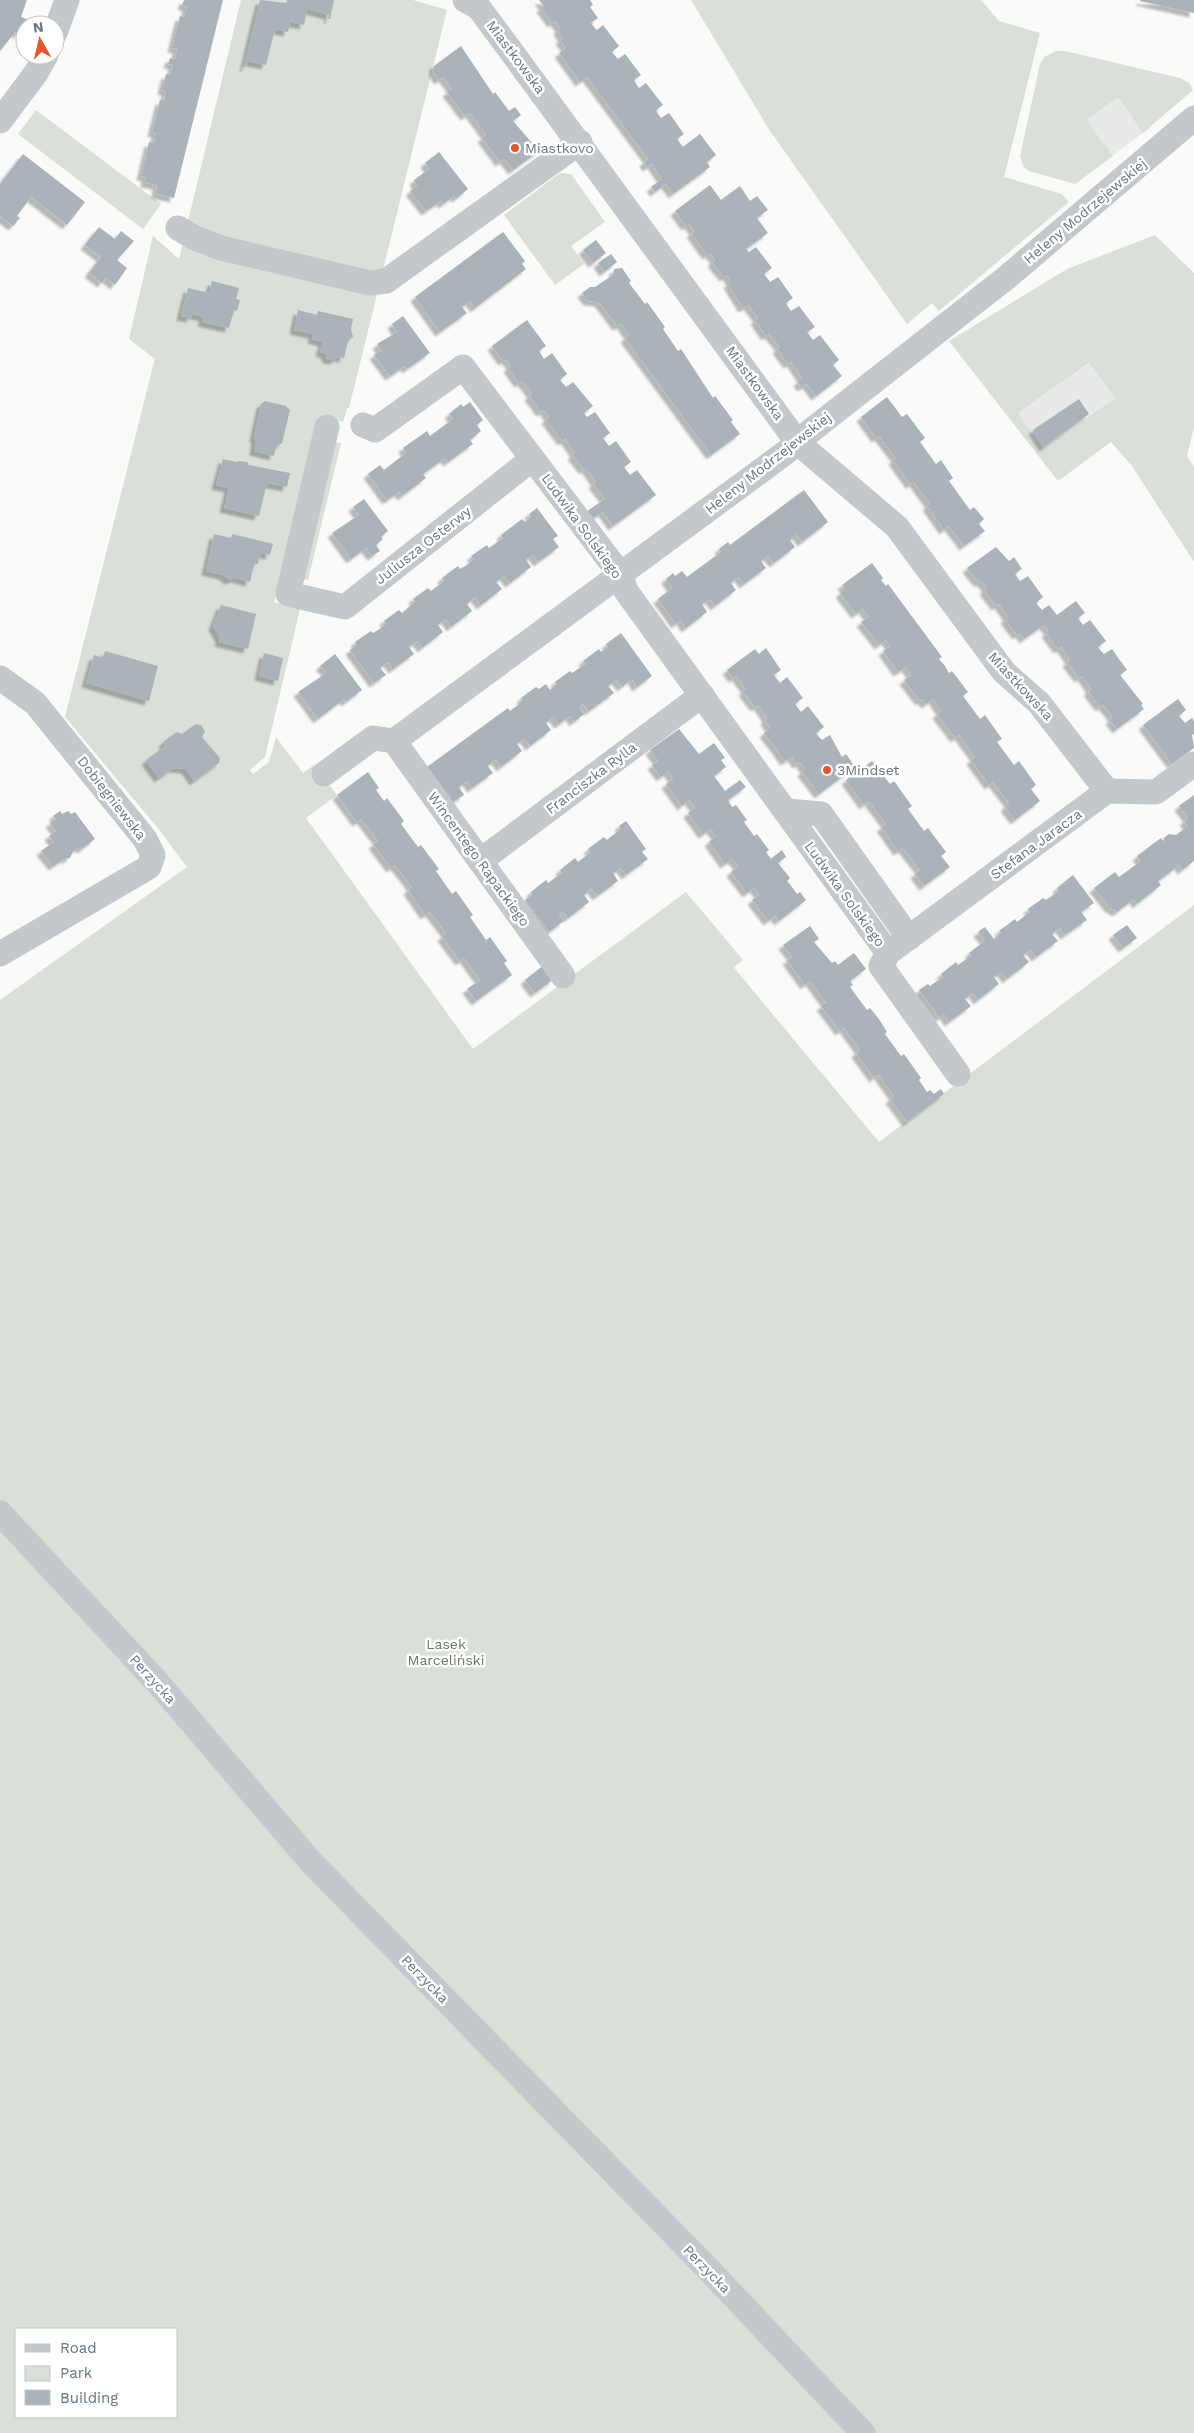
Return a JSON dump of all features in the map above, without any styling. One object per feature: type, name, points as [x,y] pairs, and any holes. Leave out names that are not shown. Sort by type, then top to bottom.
[{"type":"street","points":[[62,15],[67,0]]},
{"type":"street","name":"Miastkowska","points":[[465,0],[479,8],[580,142],[798,443],[896,527],[1004,672],[1039,703],[1107,791]]},
{"type":"street","points":[[0,121],[40,65]]},
{"type":"street","name":"Heleny Modrzejewskiej","points":[[394,740],[798,443],[816,426],[1006,278],[1194,118]]},
{"type":"street","points":[[178,228],[193,237],[221,248],[370,283],[386,281],[580,142]]},
{"type":"street","name":"Ludwika Solskiego","points":[[362,425],[375,430],[463,367],[620,574],[626,591],[888,953],[881,966],[958,1074]]},
{"type":"street","name":"Juliusza Osterwy","points":[[327,427],[288,594],[345,607],[532,459]]},
{"type":"street","name":"Dobiegniewska","points":[[0,678],[36,702],[145,839],[153,855],[149,867],[0,954]]},
{"type":"street","name":"Franciszka Rylla","points":[[480,861],[702,695]]},
{"type":"street","points":[[324,774],[373,738],[394,740]]},
{"type":"street","name":"Wincentego Rapackiego","points":[[394,740],[564,976]]},
{"type":"street","points":[[1107,791],[1156,792],[1194,764]]},
{"type":"street","name":"Stefana Jaracza","points":[[888,953],[1107,791]]},
{"type":"street","name":"Ludwika Solskiego","points":[[787,811],[821,814],[909,938]]},
{"type":"street","name":"Perzycka","points":[[0,1513],[158,1683],[311,1862],[702,2264],[863,2433]]},
{"type":"shaded area","points":[[1111,73],[1151,127],[1093,170],[1053,114]]},
{"type":"shaded area","points":[[1090,363],[1115,398],[1043,449],[1018,413]]},
{"type":"green space","name":"Lasek Marceliński","points":[[241,0],[413,0],[447,10],[349,408],[347,408],[343,422],[319,417],[274,602],[300,609],[265,757],[250,770],[253,774],[269,762],[276,737],[303,773],[314,765],[337,795],[306,818],[473,1049],[686,892],[743,960],[734,967],[735,969],[879,1142],[1194,905],[1194,2433],[0,2433],[0,1000],[187,867],[157,827],[65,717],[155,359],[129,339],[153,236],[179,259]]},
{"type":"green space","points":[[691,0],[981,0],[999,21],[1040,33],[1004,177],[1062,194],[1069,202],[939,311],[932,303],[907,324],[770,131]]},
{"type":"green space","points":[[1056,51],[1065,51],[1180,78],[1189,83],[1193,90],[1143,133],[1118,97],[1086,120],[1113,156],[1075,184],[1029,171],[1024,167],[1020,156],[1040,64],[1044,57]]},
{"type":"green space","points":[[36,110],[161,204],[143,229],[18,134]]},
{"type":"green space","points":[[560,173],[571,174],[605,222],[571,246],[584,264],[555,285],[504,215]]},
{"type":"green space","points":[[1155,235],[1194,273],[1194,427],[1187,456],[1194,467],[1194,562],[1132,466],[1111,442],[1058,481],[949,341],[1067,269]],"holes":[[[1089,363],[1115,398],[1043,449],[1018,413]]]},
{"type":"green space","points":[[335,442],[341,443],[308,580],[302,579]]},
{"type":"building","points":[[0,0],[27,0],[22,15],[15,15],[15,32],[0,51]]},
{"type":"building","points":[[184,0],[223,0],[174,198],[156,194],[157,185],[145,183],[146,177],[141,176],[149,142],[154,143],[156,133],[152,132],[160,100],[164,101],[166,91],[162,90],[166,74],[170,75],[173,65],[168,64],[170,58],[175,59],[177,49],[172,48],[180,16],[184,17],[187,7],[182,5]]},
{"type":"building","points":[[260,0],[286,3],[287,0],[334,0],[330,19],[328,19],[329,15],[307,9],[304,25],[290,22],[288,32],[275,29],[266,65],[248,61],[246,67],[244,67]]},
{"type":"building","points":[[539,0],[590,0],[593,5],[590,7],[598,18],[591,23],[597,30],[603,25],[619,46],[612,52],[618,59],[625,54],[641,75],[634,80],[639,88],[646,83],[663,105],[656,110],[661,118],[669,113],[684,134],[677,139],[683,147],[700,134],[716,155],[707,162],[710,167],[673,194],[666,184],[655,192],[651,187],[662,179],[652,164],[647,167],[644,162],[648,159],[587,77],[580,82],[559,53],[566,48],[560,40],[563,38],[558,30],[560,28],[555,21],[552,23],[541,8],[544,6]]},
{"type":"building","points":[[1194,0],[1194,13],[1140,1]]},
{"type":"building","points":[[461,46],[493,94],[495,92],[509,111],[515,107],[521,115],[513,121],[539,151],[513,170],[504,159],[500,162],[482,138],[486,135],[470,113],[465,116],[447,92],[452,89],[443,77],[439,80],[434,73],[434,66]]},
{"type":"building","points":[[439,152],[468,189],[457,198],[454,196],[443,204],[441,201],[426,211],[410,191],[417,186],[414,180],[429,169],[425,163]]},
{"type":"building","points":[[23,154],[85,202],[67,225],[31,197],[17,216],[20,218],[13,226],[0,216],[0,184]]},
{"type":"building","points":[[710,185],[721,200],[740,186],[750,201],[757,196],[768,210],[757,218],[768,233],[746,249],[749,252],[756,247],[772,268],[764,274],[770,282],[778,277],[793,298],[786,303],[791,311],[799,306],[815,327],[807,332],[813,340],[820,335],[839,360],[833,365],[842,376],[816,396],[807,384],[802,387],[798,382],[802,378],[791,362],[788,364],[777,349],[780,347],[769,334],[766,336],[755,320],[758,318],[748,305],[743,308],[728,284],[731,282],[727,275],[724,277],[712,262],[715,260],[710,253],[707,255],[691,233],[694,231],[689,224],[686,226],[675,211]]},
{"type":"building","points":[[99,227],[115,239],[121,231],[134,241],[117,260],[127,268],[115,285],[106,278],[102,283],[89,273],[101,257],[85,245]]},
{"type":"building","points":[[503,232],[525,261],[522,264],[526,269],[475,308],[470,301],[462,307],[467,313],[440,332],[415,297]]},
{"type":"building","points":[[596,240],[606,253],[593,263],[583,250]]},
{"type":"building","points":[[611,254],[617,262],[604,272],[598,263]]},
{"type":"building","points":[[622,268],[631,281],[629,283],[645,304],[647,302],[665,327],[663,329],[678,351],[681,349],[713,398],[715,396],[733,420],[731,422],[740,434],[711,455],[625,338],[629,335],[621,324],[617,326],[599,302],[588,301],[582,293],[613,275],[614,269]]},
{"type":"building","points":[[212,281],[239,288],[236,299],[240,300],[237,311],[234,310],[229,328],[202,322],[204,317],[192,314],[191,318],[181,316],[188,288],[209,293]]},
{"type":"building","points":[[298,310],[317,315],[318,311],[353,319],[351,329],[353,337],[348,341],[344,358],[327,359],[326,354],[320,352],[323,342],[312,339],[313,334],[294,330]]},
{"type":"building","points":[[403,316],[430,353],[407,369],[405,366],[390,376],[374,355],[381,350],[377,344],[397,332],[392,324]]},
{"type":"building","points":[[527,320],[546,346],[539,351],[544,359],[552,353],[567,374],[560,380],[566,387],[573,382],[593,406],[584,413],[587,417],[595,412],[610,433],[603,438],[609,446],[616,441],[631,462],[624,467],[630,475],[637,470],[656,495],[613,526],[603,512],[591,519],[586,512],[605,499],[593,484],[596,482],[586,468],[584,470],[572,455],[575,453],[565,439],[562,441],[546,419],[549,417],[544,410],[541,412],[529,396],[532,394],[522,381],[519,383],[508,368],[511,365],[506,359],[503,361],[492,346]]},
{"type":"building","points":[[887,397],[902,417],[907,414],[925,438],[920,442],[936,464],[941,460],[953,478],[949,481],[970,510],[974,507],[984,519],[979,524],[985,531],[964,546],[949,526],[944,530],[927,506],[930,504],[914,482],[910,484],[893,460],[896,458],[879,436],[876,438],[861,417]]},
{"type":"building","points":[[1079,399],[1089,414],[1044,447],[1033,430]]},
{"type":"building","points":[[265,401],[286,406],[290,410],[282,443],[276,447],[274,456],[254,451],[256,440],[254,437],[261,404]]},
{"type":"building","points":[[470,402],[483,420],[477,425],[481,431],[470,440],[473,444],[448,462],[445,458],[423,474],[426,478],[402,496],[399,492],[387,500],[368,474],[380,465],[384,470],[406,453],[403,448],[427,431],[430,436],[453,419],[449,414],[461,404],[463,407]]},
{"type":"building","points":[[223,459],[247,462],[249,465],[290,473],[287,487],[267,483],[259,516],[224,508],[229,488],[216,485]]},
{"type":"building","points":[[804,490],[828,522],[802,542],[797,535],[793,537],[790,540],[795,547],[774,563],[768,556],[761,561],[766,568],[744,584],[739,577],[734,580],[731,583],[736,590],[715,606],[710,599],[702,604],[707,612],[686,628],[681,620],[676,624],[658,599],[672,588],[666,579],[673,573],[675,576],[682,571],[687,577],[721,552],[719,549],[728,542],[730,545]]},
{"type":"building","points":[[364,499],[388,531],[376,545],[380,551],[372,556],[366,548],[351,559],[332,533],[359,515],[353,507]]},
{"type":"building","points":[[537,508],[558,536],[553,539],[559,547],[538,562],[533,555],[526,560],[531,567],[510,583],[504,576],[496,582],[502,589],[481,605],[475,597],[467,604],[472,611],[451,627],[446,619],[438,625],[443,632],[422,648],[417,641],[409,647],[414,654],[393,669],[388,662],[380,668],[386,675],[374,683],[350,650],[357,645],[355,642],[371,631],[373,633],[380,629],[386,624],[384,621],[399,610],[402,613],[415,602],[413,599],[428,588],[431,591],[444,581],[442,578],[458,566],[460,569],[467,565],[474,559],[471,556],[487,545],[489,548],[503,538],[501,535],[522,519],[525,522],[531,517],[529,514]]},
{"type":"building","points":[[214,534],[231,538],[232,534],[273,544],[270,555],[260,553],[258,564],[254,564],[250,582],[236,578],[229,580],[223,575],[206,571]]},
{"type":"building","points":[[996,547],[1009,561],[1014,557],[1022,569],[1015,574],[1020,581],[1028,576],[1043,597],[1036,603],[1042,610],[1049,605],[1057,615],[1076,601],[1085,613],[1078,618],[1083,625],[1090,620],[1106,641],[1098,647],[1104,654],[1112,649],[1127,670],[1120,675],[1143,704],[1141,705],[1144,709],[1117,729],[1110,720],[1113,718],[1109,712],[1103,705],[1100,707],[1088,691],[1091,689],[1082,676],[1079,678],[1067,662],[1070,660],[1061,647],[1058,649],[1046,633],[1049,631],[1044,625],[1024,639],[1020,633],[1017,635],[1005,619],[1008,617],[999,604],[996,606],[984,590],[987,588],[981,581],[979,583],[967,568]]},
{"type":"building","points":[[872,563],[883,578],[881,580],[886,586],[888,584],[942,657],[939,659],[949,673],[952,671],[968,692],[963,696],[980,719],[985,715],[1002,739],[997,742],[1014,765],[1019,761],[1036,785],[1031,789],[1040,801],[1015,820],[1005,807],[1009,803],[993,782],[989,785],[971,760],[975,757],[959,735],[955,738],[937,714],[941,711],[933,699],[926,704],[922,699],[920,701],[904,680],[911,675],[909,671],[906,667],[898,672],[883,651],[890,646],[886,640],[879,645],[861,622],[869,617],[863,609],[856,614],[840,593],[845,589],[842,585]]},
{"type":"building","points":[[221,605],[256,614],[248,649],[219,642],[220,638],[213,626]]},
{"type":"building","points":[[621,633],[652,676],[637,687],[632,679],[622,687],[616,680],[608,686],[614,693],[589,711],[583,704],[579,707],[584,714],[574,722],[570,716],[559,724],[553,717],[546,723],[551,730],[530,746],[524,738],[517,744],[522,751],[501,767],[496,760],[492,762],[488,766],[493,773],[472,788],[467,781],[459,787],[464,795],[453,802],[427,767],[508,708],[510,711],[517,706],[523,700],[521,698],[536,687],[539,689],[546,684],[550,690],[557,684],[555,682],[570,671],[572,673],[586,664],[583,661],[599,649],[601,652],[608,647],[606,644]]},
{"type":"building","points":[[766,648],[781,670],[774,675],[780,683],[787,677],[803,698],[795,704],[801,712],[808,706],[824,727],[816,733],[822,740],[830,735],[842,757],[846,754],[855,767],[819,794],[802,772],[805,769],[800,762],[797,764],[792,757],[785,761],[764,733],[770,728],[765,720],[767,718],[758,705],[755,707],[743,691],[746,689],[736,676],[733,678],[727,670],[755,649],[759,654]]},
{"type":"building","points":[[105,651],[158,666],[149,701],[86,683],[94,655],[103,658]]},
{"type":"building","points":[[264,653],[283,658],[278,681],[259,676]]},
{"type":"building","points":[[335,654],[362,690],[346,702],[344,699],[318,719],[298,692],[325,674],[326,671],[320,666]]},
{"type":"building","points":[[1178,699],[1186,710],[1179,716],[1185,723],[1192,718],[1194,721],[1194,734],[1192,735],[1194,748],[1172,764],[1143,725]]},
{"type":"building","points":[[196,724],[201,725],[205,731],[202,737],[220,758],[219,763],[194,781],[186,769],[173,768],[159,778],[146,760],[164,747],[164,741],[177,732],[182,734]]},
{"type":"building","points":[[679,729],[699,754],[714,743],[725,758],[721,760],[726,767],[714,776],[725,791],[740,780],[746,787],[728,800],[732,807],[736,805],[747,820],[744,822],[754,836],[757,834],[769,850],[766,852],[771,859],[782,850],[786,857],[778,863],[790,878],[787,881],[797,894],[800,892],[806,900],[779,921],[775,916],[768,921],[752,900],[759,895],[757,891],[754,888],[747,893],[731,872],[738,866],[732,859],[725,864],[709,842],[716,836],[714,833],[711,829],[703,834],[688,813],[695,808],[689,800],[682,806],[666,784],[673,779],[671,775],[668,772],[661,777],[652,765],[658,761],[650,750]]},
{"type":"building","points":[[872,761],[890,784],[894,781],[912,806],[908,809],[924,831],[928,828],[946,852],[941,856],[950,867],[924,886],[915,874],[920,870],[903,848],[898,851],[881,827],[886,824],[869,801],[864,805],[846,780]]},
{"type":"building","points":[[368,772],[379,788],[376,790],[384,801],[387,798],[404,821],[401,824],[418,847],[421,845],[439,869],[436,871],[452,894],[456,891],[473,915],[470,917],[486,940],[490,937],[507,961],[504,963],[512,975],[476,1001],[467,989],[480,980],[464,958],[460,961],[442,937],[446,933],[430,912],[425,915],[408,890],[412,887],[395,865],[391,868],[373,844],[378,841],[361,819],[357,822],[337,795]]},
{"type":"building","points":[[1194,795],[1194,861],[1182,870],[1179,865],[1158,881],[1161,885],[1137,904],[1134,899],[1117,912],[1109,907],[1094,888],[1115,872],[1119,877],[1141,861],[1137,856],[1161,838],[1164,842],[1164,838],[1169,834],[1176,835],[1188,826],[1184,821],[1188,818],[1179,806]]},
{"type":"building","points":[[60,811],[62,814],[68,811],[71,814],[75,812],[95,839],[82,849],[80,847],[73,851],[70,858],[64,859],[53,866],[41,851],[54,842],[49,836],[56,831],[50,823],[56,819],[53,816]]},
{"type":"building","points":[[626,821],[646,849],[642,852],[648,859],[626,875],[621,868],[613,873],[618,881],[597,896],[592,889],[584,895],[589,902],[568,918],[562,911],[559,914],[564,921],[549,932],[525,900],[532,895],[531,892],[546,880],[548,883],[562,873],[560,870],[575,858],[578,862],[591,852],[588,849],[604,837],[607,840],[621,829],[619,826]]},
{"type":"building","points":[[1073,875],[1094,903],[1081,912],[1087,920],[1065,935],[1060,928],[1052,934],[1058,941],[1036,957],[1031,950],[1023,955],[1029,962],[1007,979],[1002,972],[994,977],[999,984],[978,1000],[973,993],[965,999],[971,1006],[949,1022],[944,1014],[940,1018],[919,990],[928,984],[930,986],[943,977],[941,974],[956,962],[958,965],[972,955],[969,953],[985,941],[978,932],[985,927],[994,939],[1001,933],[999,931],[1015,919],[1017,922],[1030,912],[1028,909],[1043,898],[1046,900],[1059,891],[1057,888]]},
{"type":"building","points":[[1127,925],[1137,938],[1123,948],[1113,935]]},
{"type":"building","points":[[810,926],[819,939],[814,942],[832,963],[835,961],[838,965],[854,953],[866,969],[850,981],[853,985],[850,987],[867,1010],[870,1008],[879,1019],[887,1032],[885,1034],[901,1056],[904,1054],[921,1078],[919,1080],[927,1092],[930,1090],[934,1094],[941,1089],[944,1094],[907,1122],[890,1099],[894,1096],[878,1074],[874,1078],[856,1053],[860,1050],[844,1028],[840,1031],[821,1006],[826,1003],[810,981],[805,985],[787,960],[792,957],[783,945]]},
{"type":"building","points":[[544,965],[554,979],[535,993],[525,980]]},
{"type":"place","name":"Miastkovo","points":[[515,148]]},
{"type":"place","name":"3Mindset","points":[[827,770]]}]
